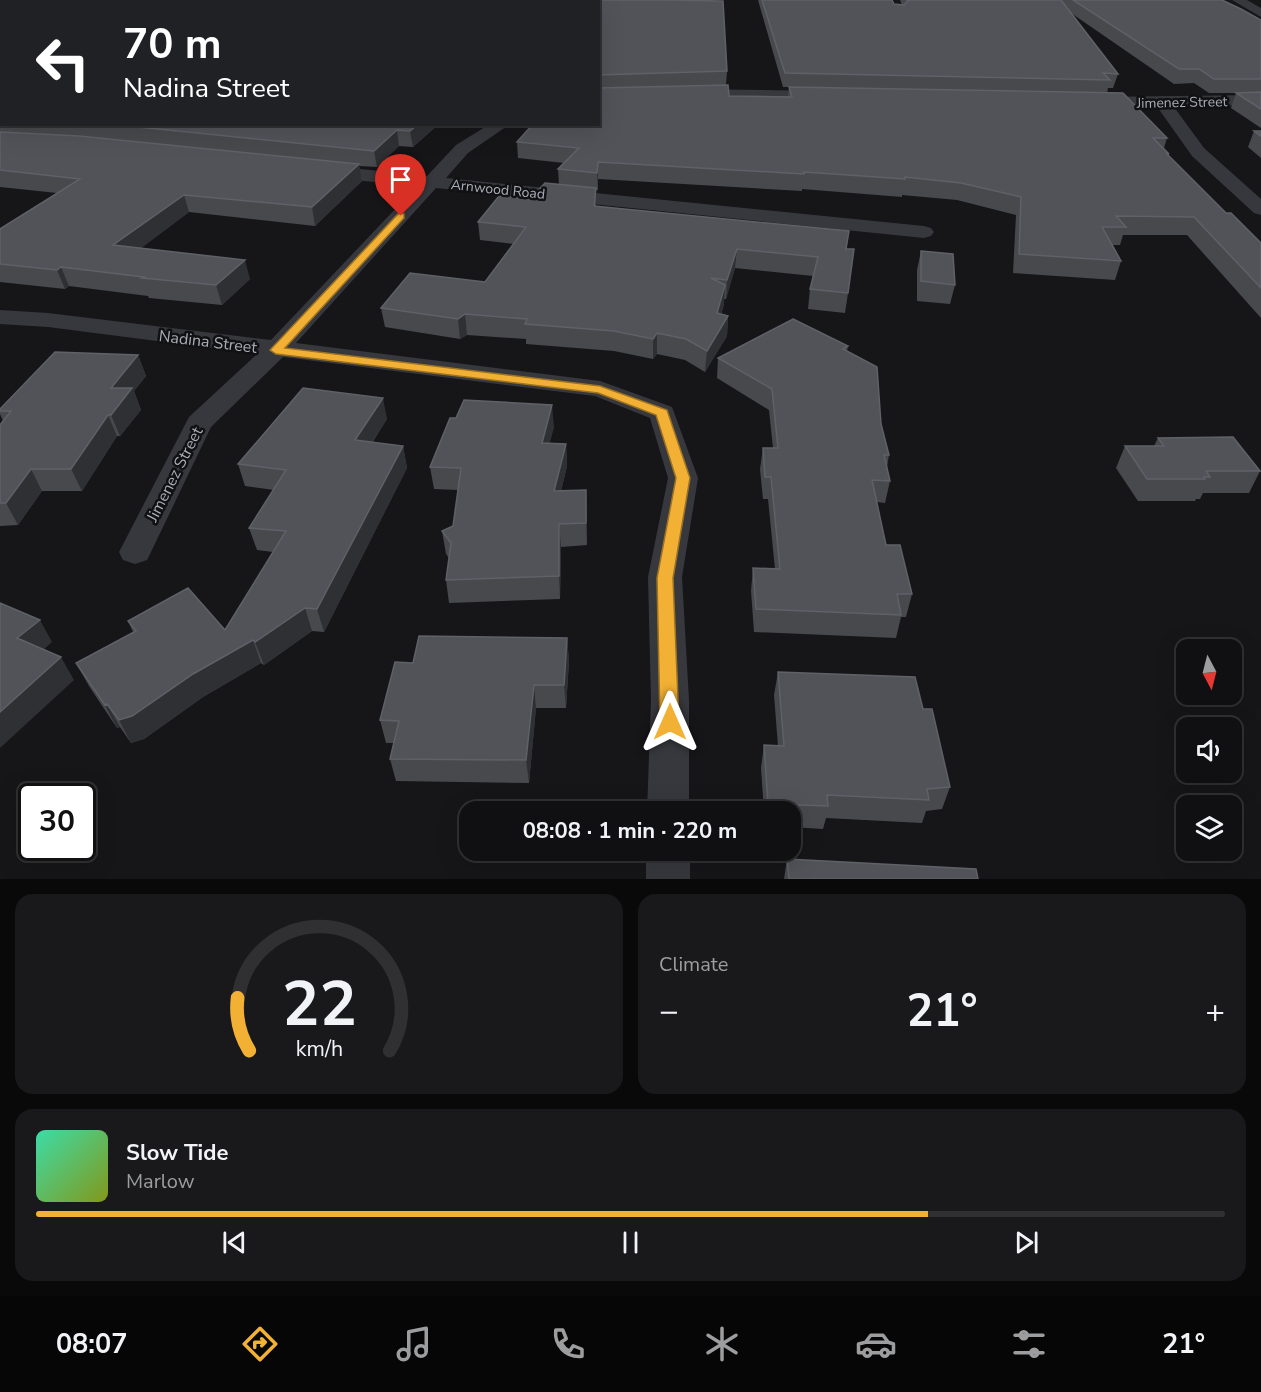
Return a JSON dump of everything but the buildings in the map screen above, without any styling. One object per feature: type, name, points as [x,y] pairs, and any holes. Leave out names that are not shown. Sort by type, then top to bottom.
[{"type":"street","points":[[1238,0],[1261,13]]},
{"type":"street","points":[[674,94],[849,96]]},
{"type":"street","name":"Jimenez Street","points":[[1082,102],[1163,103],[1261,100]]},
{"type":"street","points":[[1163,103],[1198,152],[1261,209]]},
{"type":"street","name":"Jimenez Street","points":[[135,552],[199,423],[276,350],[462,149],[499,126]]},
{"type":"street","name":"Arnwood Road","points":[[308,169],[924,232]]},
{"type":"street","name":"Nadina Street","points":[[0,317],[48,320],[600,390],[662,412],[683,478],[665,578],[670,700],[668,801]]},
{"type":"street","points":[[668,861],[668,879]]},
{"type":"route","points":[[401,216],[276,350],[600,390],[662,412],[683,478],[665,578],[670,722]]}]
